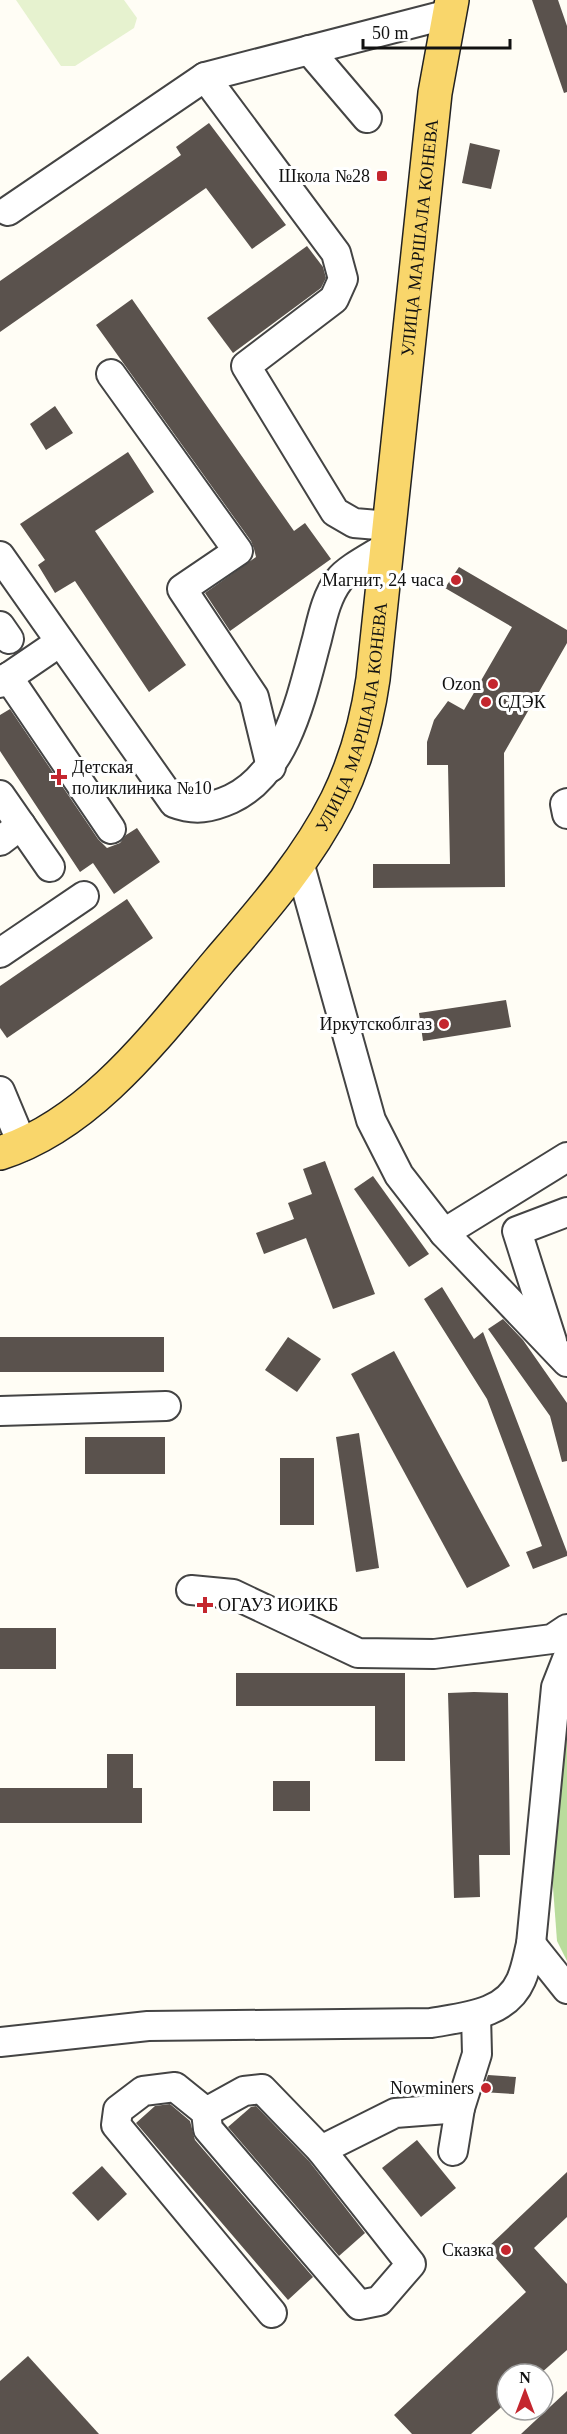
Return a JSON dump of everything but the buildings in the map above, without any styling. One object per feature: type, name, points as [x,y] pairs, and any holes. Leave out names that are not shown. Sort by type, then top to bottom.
[{"type":"main road","name":"УЛИЦА МАРШАЛА КОНЕВА","points":[[11,1150],[80,1108],[142,1053],[254,920],[299,862],[318,834],[353,765],[363,735],[373,679],[435,93],[450,7]]},
{"type":"lane","points":[[8,211],[205,77],[309,50],[450,7]]},
{"type":"lane","points":[[309,50],[367,118]]},
{"type":"lane","points":[[0,556],[174,802],[187,808],[211,808],[238,795],[271,767],[299,707],[326,605],[340,579],[389,536],[336,512],[246,366],[334,299],[343,279],[336,253],[205,77]]},
{"type":"lane","points":[[111,374],[238,551],[182,589],[254,697],[271,767]]},
{"type":"lane","points":[[60,642],[4,680],[111,829]]},
{"type":"lane","points":[[0,795],[11,833],[50,867]]},
{"type":"lane","points":[[567,803],[565,804],[567,814]]},
{"type":"lane","points":[[299,862],[371,1120],[399,1174],[444,1233],[561,1355]]},
{"type":"lane","points":[[0,953],[84,896]]},
{"type":"lane","points":[[0,1091],[11,1150]]},
{"type":"lane","points":[[444,1233],[567,1157]]},
{"type":"lane","points":[[561,1355],[517,1231],[567,1212]]},
{"type":"lane","points":[[0,1411],[166,1406]]},
{"type":"lane","points":[[191,1590],[233,1594],[358,1653],[434,1654],[552,1639],[567,1629]]},
{"type":"lane","points":[[0,2042],[148,2026],[431,2023],[476,2015],[506,2002],[521,1981],[531,1944],[556,1687],[567,1659]]},
{"type":"lane","points":[[531,1944],[567,1989]]},
{"type":"lane","points":[[453,2151],[460,2108],[477,2054],[476,2015]]},
{"type":"lane","points":[[206,2112],[244,2091],[262,2089],[321,2150],[411,2264],[379,2301],[359,2305],[208,2129],[206,2112],[174,2087],[143,2091],[118,2110],[116,2125],[272,2313]]},
{"type":"lane","points":[[321,2150],[395,2114],[460,2108]]},
{"type":"green space","points":[[16,0],[124,0],[137,18],[134,28],[75,66],[61,66]]},
{"type":"green space","points":[[567,1684],[567,1961],[557,1941],[550,1847]]},
{"type":"place","name":"Школа №28","points":[[382,176]]},
{"type":"place","name":"Магнит, 24 часа","points":[[456,580]]},
{"type":"place","name":"Ozon","points":[[493,684]]},
{"type":"place","name":"СДЭК","points":[[486,702]]},
{"type":"place","name":"Детская поликлиника №10","points":[[59,777]]},
{"type":"place","name":"Иркутскоблгаз","points":[[444,1024]]},
{"type":"place","name":"ОГАУЗ ИОИКБ","points":[[205,1605]]},
{"type":"place","name":"Nowminers","points":[[486,2088]]},
{"type":"place","name":"Сказка","points":[[506,2250]]}]
